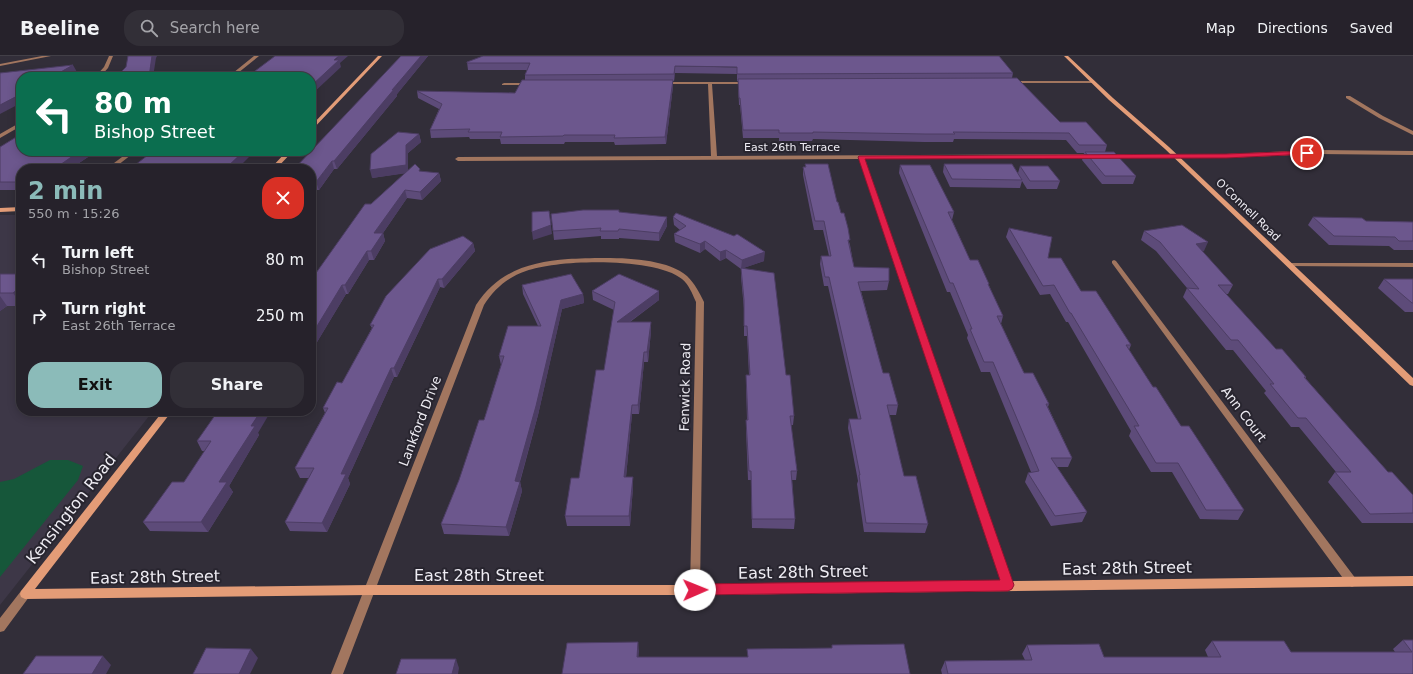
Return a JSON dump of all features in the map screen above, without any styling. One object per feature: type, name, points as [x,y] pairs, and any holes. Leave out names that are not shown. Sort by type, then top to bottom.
[{"type":"street","points":[[0,66],[49,56]]},
{"type":"street","points":[[102,72],[106,68],[111,56]]},
{"type":"street","points":[[236,72],[257,56]]},
{"type":"street","points":[[316,124],[380,56]]},
{"type":"street","name":"O'Connell Road","points":[[1066,56],[1175,155],[1413,384]]},
{"type":"street","points":[[1005,82],[1093,82]]},
{"type":"street","points":[[655,83],[750,83]]},
{"type":"street","points":[[710,83],[714,158]]},
{"type":"street","points":[[504,84],[535,84]]},
{"type":"street","points":[[1348,97],[1381,117],[1413,133]]},
{"type":"street","points":[[0,136],[16,127]]},
{"type":"street","name":"East 26th Terrace","points":[[458,159],[1226,156],[1318,152],[1413,153]]},
{"type":"street","points":[[116,164],[126,156]]},
{"type":"street","points":[[278,164],[285,156]]},
{"type":"street","points":[[861,157],[1008,585]]},
{"type":"street","points":[[0,210],[16,210]]},
{"type":"street","name":"Lankford Drive","points":[[337,674],[477,312],[485,295],[495,285],[508,276],[524,269],[561,261],[600,261]]},
{"type":"street","name":"Fenwick Road","points":[[600,261],[634,261],[665,267],[678,273],[689,281],[697,291],[700,302],[695,590]]},
{"type":"street","name":"Ann Court","points":[[1114,262],[1352,582]]},
{"type":"street","points":[[1289,265],[1413,265]]},
{"type":"street","name":"Kensington Road","points":[[0,627],[164,416]]},
{"type":"street","name":"East 28th Street","points":[[26,594],[370,590],[695,590],[1413,581]]},
{"type":"shaded area","points":[[0,215],[16,215],[16,416],[149,416],[0,605]]},
{"type":"green space","points":[[50,460],[68,460],[83,466],[78,480],[0,577],[0,482],[14,479]]},
{"type":"building","points":[[128,56],[152,56],[150,72],[121,72],[126,67]]},
{"type":"building","points":[[275,56],[339,56],[334,60],[339,60],[316,81],[316,72],[254,72]]},
{"type":"building","points":[[401,56],[421,56],[316,182],[316,164],[299,164],[306,156],[316,156],[316,146]]},
{"type":"building","points":[[483,56],[999,56],[1013,73],[737,74],[737,67],[675,66],[674,74],[525,75],[530,63],[467,63]]},
{"type":"building","points":[[73,65],[61,72],[16,72],[16,97],[0,105],[0,73]]},
{"type":"building","points":[[1017,78],[1060,122],[1086,122],[1107,145],[1079,145],[1069,133],[779,133],[779,130],[743,130],[738,79]]},
{"type":"building","points":[[522,80],[673,80],[665,137],[614,138],[615,135],[564,135],[500,137],[502,132],[468,132],[470,129],[430,130],[442,104],[417,91],[515,93]]},
{"type":"building","points":[[398,132],[419,134],[406,145],[406,165],[370,170],[371,154]]},
{"type":"building","points":[[16,137],[16,156],[73,156],[61,164],[16,164],[16,182],[0,182],[0,147]]},
{"type":"building","points":[[1085,152],[1114,152],[1136,176],[1105,176]]},
{"type":"building","points":[[147,156],[239,156],[230,164],[136,164]]},
{"type":"building","points":[[415,164],[420,169],[419,171],[439,173],[420,192],[405,190],[374,233],[383,233],[371,251],[367,251],[345,285],[342,285],[316,328],[316,273],[365,204],[371,204]]},
{"type":"building","points":[[805,164],[828,164],[837,202],[841,213],[844,213],[848,228],[850,240],[848,240],[854,267],[889,268],[889,281],[858,282],[883,373],[889,373],[898,405],[887,405],[904,476],[916,476],[928,524],[866,523],[860,475],[849,419],[861,419],[829,277],[825,277],[821,256],[831,256],[824,221],[815,221],[803,167],[806,167]]},
{"type":"building","points":[[944,164],[1012,164],[1022,180],[952,179]]},
{"type":"building","points":[[900,165],[930,165],[954,212],[948,212],[970,260],[978,260],[989,284],[1003,316],[997,316],[1024,373],[1033,373],[1049,404],[1046,404],[1072,458],[1051,458],[1087,512],[1055,516],[1028,473],[1039,471],[993,362],[984,362],[953,283],[950,283]]},
{"type":"building","points":[[1020,166],[1048,166],[1060,181],[1030,181]]},
{"type":"building","points":[[583,210],[619,210],[619,212],[667,217],[659,233],[619,229],[618,231],[600,231],[601,228],[553,231],[551,214]]},
{"type":"building","points":[[549,211],[551,225],[532,232],[532,212]]},
{"type":"building","points":[[676,213],[734,236],[737,234],[765,252],[742,260],[726,250],[720,252],[705,241],[700,244],[674,234],[686,226],[673,217]]},
{"type":"building","points":[[1313,217],[1362,218],[1366,221],[1413,222],[1413,241],[1399,241],[1395,237],[1334,236]]},
{"type":"building","points":[[1182,225],[1208,242],[1196,244],[1233,285],[1218,285],[1276,349],[1282,349],[1306,377],[1304,377],[1388,472],[1392,472],[1413,495],[1413,513],[1370,514],[1335,472],[1351,472],[1306,418],[1298,418],[1270,384],[1274,384],[1238,340],[1231,340],[1187,288],[1199,289],[1160,242],[1144,231]]},
{"type":"building","points":[[1009,228],[1052,237],[1048,258],[1061,258],[1081,291],[1096,291],[1131,345],[1126,345],[1153,387],[1156,387],[1181,426],[1189,426],[1244,510],[1206,510],[1178,463],[1156,463],[1134,426],[1139,426],[1054,285],[1043,286]]},
{"type":"building","points":[[463,236],[473,243],[442,279],[438,279],[394,368],[391,368],[341,474],[346,474],[322,523],[285,522],[314,468],[295,468],[328,408],[323,408],[337,382],[342,383],[374,325],[370,325],[386,296],[430,249]]},
{"type":"building","points":[[741,268],[774,273],[786,375],[790,375],[794,416],[790,416],[797,471],[791,471],[795,519],[752,519],[751,471],[749,471],[746,420],[748,420],[746,375],[750,375],[747,326],[744,326],[744,300]]},
{"type":"building","points":[[0,274],[16,274],[16,290],[13,293],[0,293]]},
{"type":"building","points":[[571,274],[583,294],[561,300],[536,406],[515,481],[520,482],[506,527],[441,524],[459,480],[479,420],[484,420],[504,356],[499,356],[508,326],[541,326],[522,285]]},
{"type":"building","points":[[619,274],[659,291],[617,322],[651,322],[647,352],[644,352],[638,405],[632,405],[624,477],[633,477],[629,516],[565,516],[571,478],[579,478],[596,370],[604,370],[615,302],[592,291]]},
{"type":"building","points":[[1384,279],[1413,279],[1413,303],[1412,303]]},
{"type":"building","points":[[214,416],[258,416],[251,426],[255,426],[219,482],[227,482],[201,522],[143,522],[172,482],[184,482],[211,441],[197,441]]},
{"type":"building","points":[[1403,640],[1413,640],[1413,674],[948,674],[945,661],[1032,660],[1027,645],[1099,644],[1104,657],[1221,657],[1212,641],[1284,641],[1291,652],[1412,652]]},
{"type":"building","points":[[638,642],[637,657],[748,657],[747,649],[832,648],[832,645],[904,644],[910,674],[562,674],[567,643]]},
{"type":"building","points":[[206,648],[251,649],[239,674],[193,674]]},
{"type":"building","points":[[36,656],[103,656],[92,674],[23,674]]},
{"type":"building","points":[[401,659],[456,659],[452,674],[396,674]]},
{"type":"route","points":[[695,590],[1008,585],[861,157],[1226,156],[1307,153]]}]
